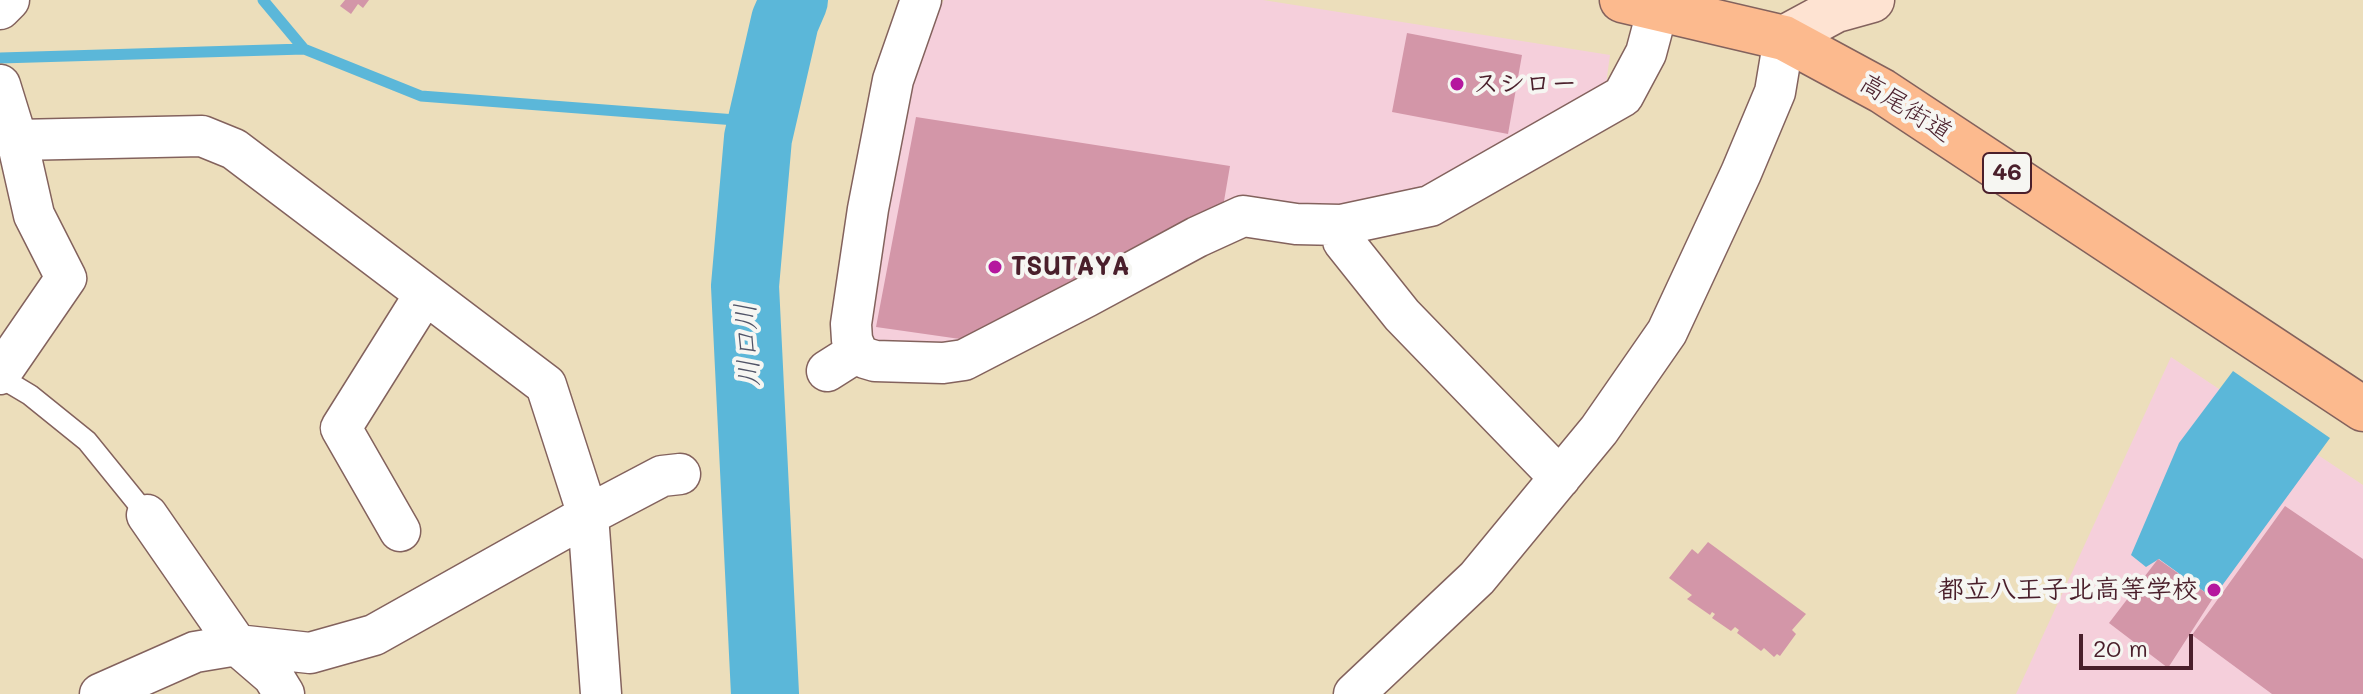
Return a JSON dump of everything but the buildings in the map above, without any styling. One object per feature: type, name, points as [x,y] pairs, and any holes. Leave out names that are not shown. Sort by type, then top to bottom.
[{"type":"main road","points":[[1784,38],[1836,10],[1872,0]]},
{"type":"main road","name":"高尾街道","points":[[1640,4],[1784,38],[1882,91],[2363,409]]},
{"type":"street","points":[[0,9],[9,0]]},
{"type":"street","points":[[921,0],[893,80],[868,209],[851,324],[852,340],[842,362],[865,358],[875,361],[955,363],[1243,216],[1296,224],[1341,225],[1430,206],[1623,96],[1646,53],[1640,4]]},
{"type":"street","points":[[1354,694],[1477,578],[1599,430],[1667,332],[1775,92],[1784,38]]},
{"type":"street","points":[[0,85],[17,140],[34,215],[66,278],[0,376]]},
{"type":"street","points":[[17,140],[202,136],[234,149],[546,385],[588,515],[601,694]]},
{"type":"street","points":[[1341,225],[1343,241],[1402,315],[1560,478]]},
{"type":"street","points":[[400,531],[341,428],[425,294]]},
{"type":"street","points":[[100,694],[195,652],[237,645],[310,653],[374,635],[662,476],[680,474]]},
{"type":"street","points":[[147,515],[237,645],[273,676],[284,694]]},
{"type":"lane","points":[[0,376],[30,395],[87,441],[147,515]]},
{"type":"shaded area","points":[[944,0],[1263,0],[1610,55],[1606,84],[1444,186],[1347,209],[1245,212],[956,351],[866,340],[908,99],[933,19]]},
{"type":"shaded area","name":"都立八王子北高等学校","points":[[2171,357],[2363,485],[2363,694],[2016,694]]},
{"type":"water","points":[[2233,371],[2330,438],[2213,598],[2159,559],[2146,567],[2131,555],[2179,443]]},
{"type":"waterway","points":[[263,0],[304,49]]},
{"type":"waterway","name":"川口川","points":[[765,694],[745,286],[758,138],[785,21],[794,0]]},
{"type":"waterway","points":[[0,58],[304,49],[421,96],[762,122]]},
{"type":"place","name":"スシロー","points":[[1457,84]]},
{"type":"place","name":"TSUTAYA","points":[[995,267]]},
{"type":"place","name":"都立八王子北高等学校","points":[[2214,590]]}]
